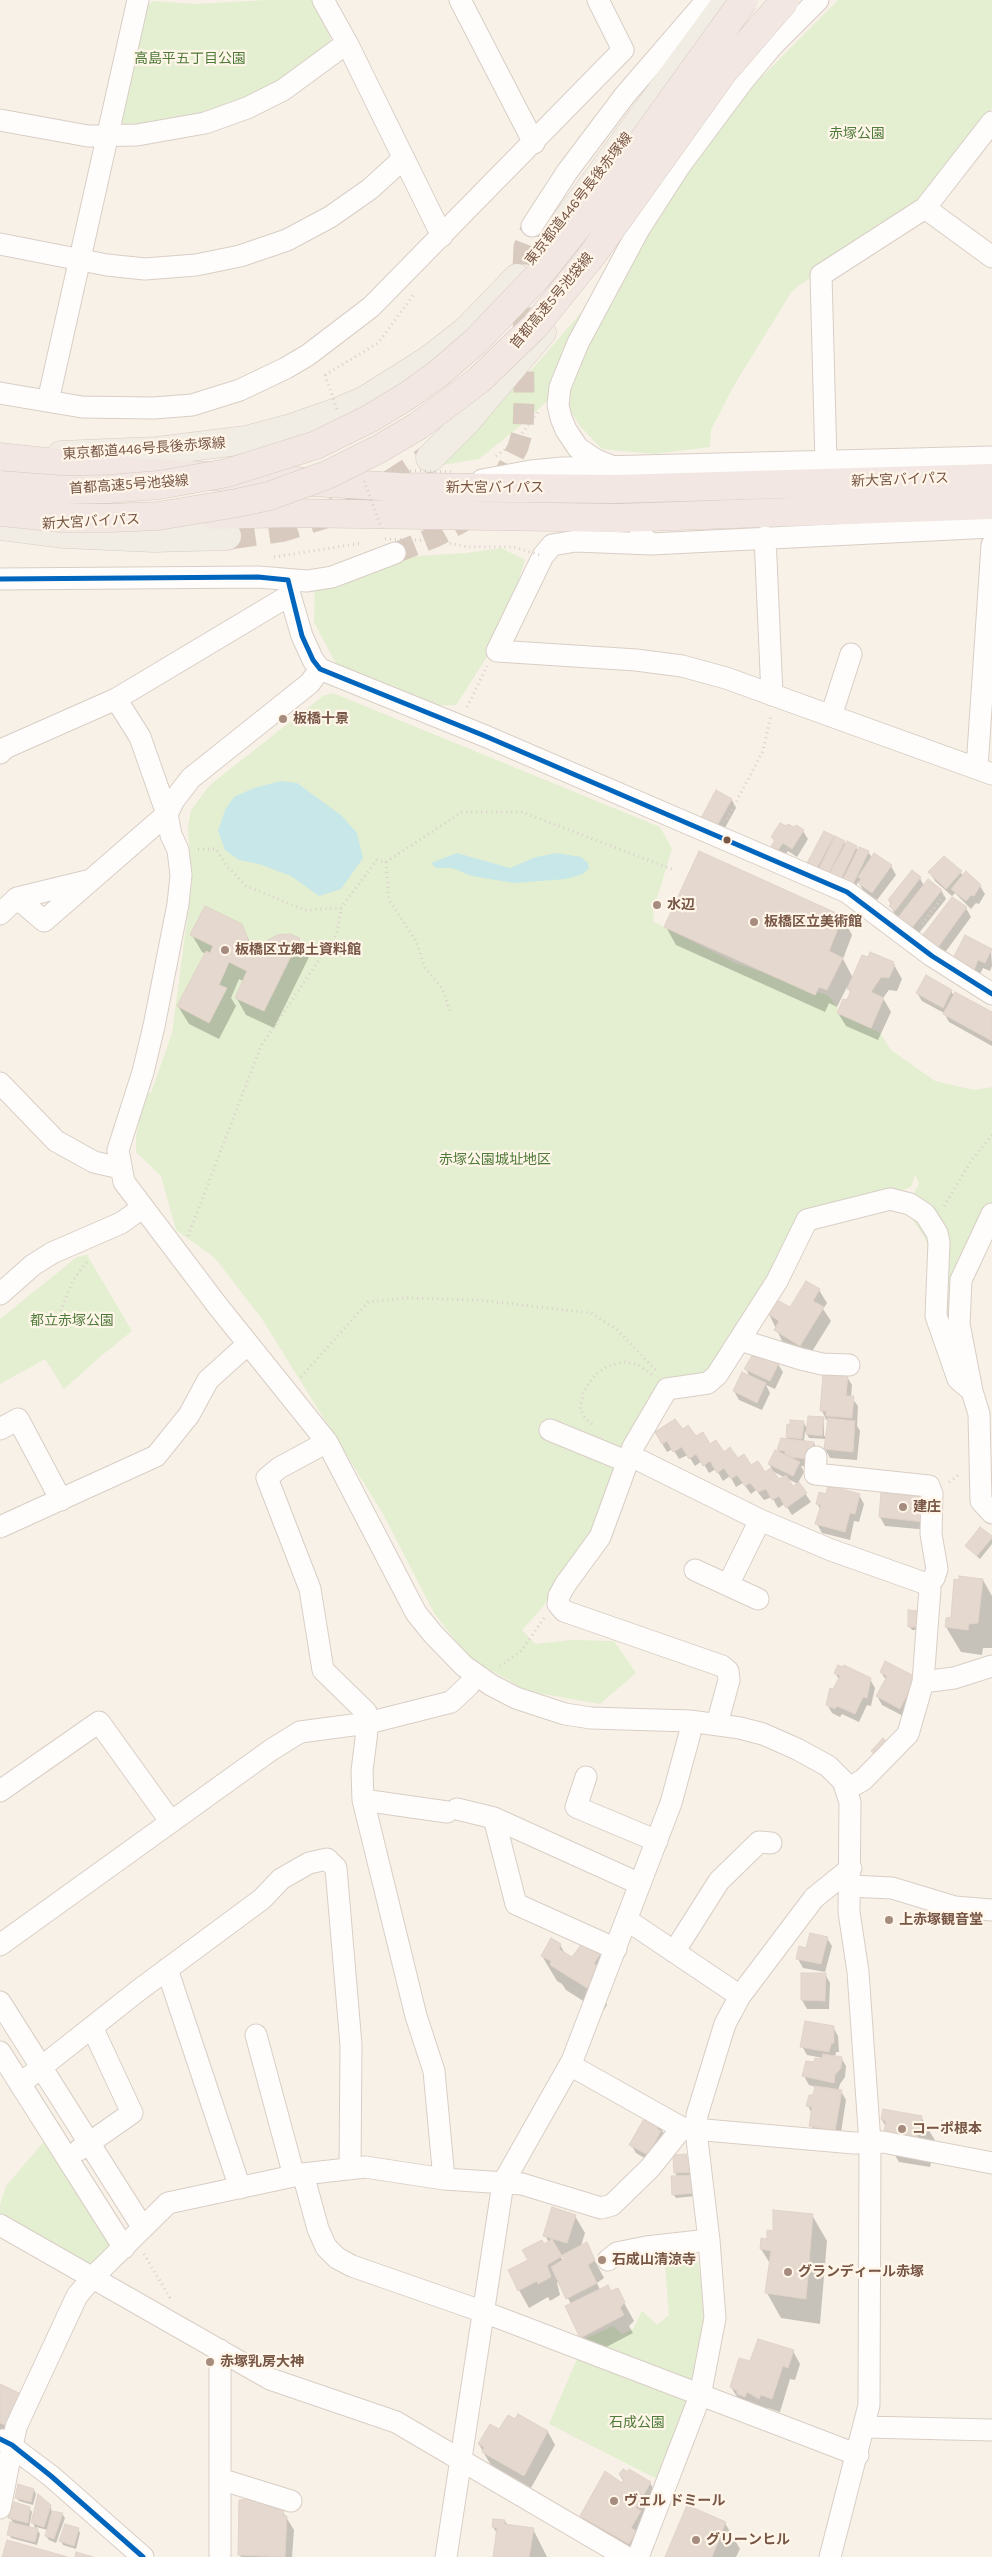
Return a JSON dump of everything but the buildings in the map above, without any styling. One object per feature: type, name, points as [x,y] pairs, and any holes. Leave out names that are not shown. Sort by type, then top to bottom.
[{"type":"highway","name":"首都高速5号池袋線","points":[[0,485],[65,490],[108,488],[159,485],[227,473],[316,445],[369,419],[407,396],[439,373],[476,341],[538,275],[614,181],[744,0]]},
{"type":"highway","name":"首都高速5号池袋線","points":[[0,512],[62,518],[110,518],[158,516],[237,503],[269,496],[327,475],[379,449],[418,426],[479,380],[534,326],[593,254],[723,72],[789,2]]},
{"type":"highway","name":"新大宮バイパス","points":[[0,456],[137,472],[446,472],[616,489],[992,478]]},
{"type":"highway","name":"新大宮バイパス","points":[[0,524],[101,524],[203,515],[290,514],[618,518],[992,505]]},
{"type":"main road","name":"東京都道446号長後赤塚線","points":[[0,456],[70,456],[199,447],[246,440],[291,428],[365,400],[430,359],[467,330],[501,295],[556,233],[729,0]]},
{"type":"main road","points":[[446,472],[466,422],[541,334],[731,74],[789,2]]},
{"type":"main road","points":[[0,524],[64,534],[145,538],[227,536]]},
{"type":"street","points":[[48,401],[78,260],[138,0]]},
{"type":"street","points":[[323,0],[347,43],[442,236]]},
{"type":"street","points":[[460,0],[534,143]]},
{"type":"street","points":[[0,392],[82,406],[154,408],[192,404],[240,390],[286,368],[330,340],[371,307],[534,143],[623,50],[598,0]]},
{"type":"street","points":[[532,226],[567,172],[624,95],[708,0]]},
{"type":"street","points":[[614,468],[596,460],[578,448],[566,430],[561,418],[558,406],[560,387],[578,343],[639,229],[685,160],[749,74],[818,0]]},
{"type":"street","points":[[0,120],[86,136],[162,133],[205,123],[247,108],[283,90],[347,43]]},
{"type":"street","points":[[658,56],[660,94]]},
{"type":"street","points":[[826,462],[821,275],[925,208],[992,122]]},
{"type":"street","points":[[0,244],[78,260],[145,269],[196,265],[240,256],[287,240],[330,217],[370,189],[404,158]]},
{"type":"street","points":[[925,208],[992,257]]},
{"type":"street","points":[[446,472],[992,457]]},
{"type":"street","points":[[618,518],[651,544]]},
{"type":"street","points":[[992,527],[651,544],[576,541],[552,545],[543,556],[497,651],[636,660],[682,666],[726,678],[984,771],[992,545]]},
{"type":"street","points":[[765,537],[772,695]]},
{"type":"street","points":[[0,753],[5,748],[116,699],[289,588],[308,581],[332,577],[395,553]]},
{"type":"street","points":[[0,579],[258,577],[289,588]]},
{"type":"street","points":[[289,588],[308,651],[320,669],[485,736],[847,892],[932,956],[992,994]]},
{"type":"street","points":[[831,716],[852,654]]},
{"type":"street","points":[[17,898],[44,921],[167,814],[174,800],[191,778],[310,683],[320,669]]},
{"type":"street","points":[[116,699],[140,737],[167,814],[171,835],[178,850],[181,874],[178,904],[154,1026],[143,1072],[118,1150],[124,1182],[142,1208],[248,1344],[327,1442],[416,1613],[464,1666],[480,1678],[516,1698],[566,1714],[591,1718],[690,1721],[717,1724],[763,1734],[797,1749],[828,1766],[844,1781],[848,1789],[850,1802],[849,1912],[858,1972],[870,2143],[869,2405],[865,2427],[830,2557]]},
{"type":"street","points":[[0,914],[17,898],[90,880]]},
{"type":"street","points":[[0,1083],[56,1141],[94,1162],[120,1168]]},
{"type":"street","points":[[717,1724],[729,1680],[728,1671],[722,1666],[564,1611],[558,1604],[558,1596],[600,1537],[633,1446],[670,1388],[708,1383],[740,1340],[777,1281],[807,1220],[890,1199],[910,1204],[924,1214],[937,1233],[939,1242],[936,1316],[958,1379],[972,1391]]},
{"type":"street","points":[[0,1294],[33,1265],[77,1241],[121,1223],[142,1208]]},
{"type":"street","points":[[992,1214],[961,1280],[959,1324],[972,1391],[979,1414],[981,1501],[992,1513]]},
{"type":"street","points":[[740,1340],[822,1364],[849,1365]]},
{"type":"street","points":[[0,1527],[156,1456],[188,1415],[208,1380],[248,1344]]},
{"type":"street","points":[[0,1429],[18,1419],[61,1500]]},
{"type":"street","points":[[550,1430],[629,1459],[760,1520],[926,1585],[932,1593],[923,1682],[908,1734],[863,1780],[848,1789]]},
{"type":"street","points":[[327,1442],[279,1468],[267,1478],[310,1589],[323,1670],[366,1712],[368,1723],[362,1771],[363,1800],[416,2016],[434,2071],[444,2178]]},
{"type":"street","points":[[816,1457],[815,1474],[929,1486],[932,1494],[931,1534],[937,1569],[934,1578],[926,1585]]},
{"type":"street","points":[[728,1585],[760,1520]]},
{"type":"street","points":[[695,1570],[758,1599]]},
{"type":"street","points":[[923,1682],[954,1678],[992,1666]]},
{"type":"street","points":[[0,1946],[171,1822],[300,1732],[368,1723],[451,1702],[469,1685],[480,1678]]},
{"type":"street","points":[[446,2557],[503,2183],[570,2065],[671,1803],[690,1733],[690,1721]]},
{"type":"street","points":[[0,1791],[99,1722],[171,1822]]},
{"type":"street","points":[[586,1777],[576,1807],[657,1840]]},
{"type":"street","points":[[363,1800],[452,1810],[494,1818],[640,1884]]},
{"type":"street","points":[[494,1818],[516,1904],[616,1949]]},
{"type":"street","points":[[674,1952],[719,1881],[760,1842],[771,1843]]},
{"type":"street","points":[[20,2084],[92,2026],[262,1899],[281,1879],[309,1863],[327,1859],[336,1868],[351,2044],[350,2169]]},
{"type":"street","points":[[0,2508],[6,2442],[16,2427],[77,2296],[92,2278],[168,2203],[298,2175],[365,2166],[444,2178],[522,2184],[601,2208],[612,2205],[689,2129],[697,2115],[725,2024],[740,1996],[814,1898],[850,1877],[955,1907],[992,1910]]},
{"type":"street","points":[[627,1920],[740,1996]]},
{"type":"street","points":[[167,1969],[240,2188]]},
{"type":"street","points":[[0,2002],[89,2142],[134,2238]]},
{"type":"street","points":[[67,2158],[132,2113],[92,2026]]},
{"type":"street","points":[[256,2035],[298,2175],[326,2247],[337,2258],[352,2266],[484,2312],[700,2396],[858,2454]]},
{"type":"street","points":[[0,2052],[67,2158],[134,2238]]},
{"type":"street","points":[[570,2065],[689,2129],[870,2143],[883,2142],[992,2163]]},
{"type":"street","points":[[638,2557],[700,2396],[715,2318],[709,2240],[689,2129]]},
{"type":"street","points":[[0,2225],[270,2379],[396,2422],[626,2557]]},
{"type":"street","points":[[608,2260],[616,2253],[709,2240]]},
{"type":"street","points":[[220,2350],[220,2557]]},
{"type":"street","points":[[865,2427],[992,2430]]},
{"type":"street","points":[[6,2442],[51,2476],[143,2557]]},
{"type":"street","points":[[220,2479],[291,2502]]},
{"type":"path","points":[[324,375],[378,343]]},
{"type":"path","points":[[488,460],[517,440],[528,428],[541,407]]},
{"type":"path","points":[[387,470],[446,472]]},
{"type":"path","points":[[376,540],[439,541],[468,547],[514,547],[543,556]]},
{"type":"path","points":[[266,558],[366,542]]},
{"type":"path","points":[[465,712],[488,664]]},
{"type":"path","points":[[717,836],[763,751],[770,729]]},
{"type":"path","points":[[185,1243],[262,1046],[336,933],[342,908],[377,860],[386,862],[462,812],[522,812],[674,870]]},
{"type":"path","points":[[178,850],[216,849],[227,866],[246,886],[305,910],[342,908]]},
{"type":"path","points":[[386,862],[389,900],[416,941],[425,968],[442,988],[450,1011]]},
{"type":"path","points":[[918,930],[946,893]]},
{"type":"path","points":[[924,1214],[940,1213],[971,1161],[992,1135]]},
{"type":"path","points":[[55,1325],[73,1280],[89,1259],[77,1241]]},
{"type":"path","points":[[288,1393],[368,1302],[408,1298],[478,1300],[591,1313],[616,1329],[670,1388]]},
{"type":"path","points":[[593,1425],[586,1419],[580,1409],[584,1390],[595,1375],[608,1366],[625,1362],[637,1364],[670,1388]]},
{"type":"path","points":[[932,1494],[979,1462]]},
{"type":"path","points":[[480,1678],[521,1651],[544,1617],[558,1604]]},
{"type":"path","points":[[134,2238],[180,2314],[174,2324]]},
{"type":"green space","name":"高島平五丁目公園","points":[[267,0],[314,0],[331,35],[329,45],[288,77],[260,92],[206,113],[124,128],[119,121],[144,7],[154,1],[194,4]]},
{"type":"green space","name":"赤塚公園","points":[[838,0],[992,0],[992,108],[932,195],[850,248],[792,291],[733,387],[711,430],[710,447],[654,454],[602,449],[579,425],[561,396],[549,399],[520,426],[479,459],[443,465],[429,449],[483,416],[534,367],[579,315],[729,110]]},
{"type":"green space","points":[[501,548],[525,560],[510,607],[485,660],[456,705],[413,706],[350,676],[334,660],[314,622],[315,588],[371,559],[466,553]]},
{"type":"green space","name":"赤塚公園城址地区","points":[[333,693],[660,827],[672,849],[653,911],[654,922],[733,962],[829,996],[843,1016],[880,1033],[891,1050],[935,1081],[974,1090],[992,1087],[992,1221],[980,1243],[951,1362],[932,1262],[925,1238],[906,1210],[919,1183],[915,1175],[911,1187],[890,1195],[801,1215],[765,1284],[706,1376],[684,1377],[593,1531],[541,1609],[522,1630],[535,1644],[570,1640],[614,1641],[636,1673],[600,1704],[527,1691],[487,1668],[483,1673],[468,1657],[434,1613],[382,1512],[262,1319],[215,1258],[176,1230],[161,1176],[136,1152],[136,1136],[145,1093],[151,1093],[172,1033],[192,883],[188,826],[191,810],[210,785],[323,696]]},
{"type":"green space","name":"都立赤塚公園","points":[[87,1255],[132,1331],[64,1389],[45,1359],[0,1384],[0,1319],[77,1257]]},
{"type":"green space","points":[[46,2139],[111,2239],[111,2250],[91,2268],[0,2215],[0,2205],[6,2186]]},
{"type":"green space","points":[[698,2261],[707,2317],[695,2378],[687,2382],[582,2340],[613,2326],[622,2334],[633,2329],[642,2311],[657,2325],[669,2315],[665,2265]]},
{"type":"green space","name":"石成公園","points":[[577,2359],[671,2391],[683,2398],[688,2404],[661,2481],[549,2424]]},
{"type":"water","points":[[281,781],[297,783],[342,816],[357,833],[363,858],[341,889],[319,896],[291,876],[259,864],[239,860],[225,850],[218,831],[225,810],[234,797],[254,788]]},
{"type":"water","points":[[457,853],[510,868],[536,857],[557,853],[581,857],[588,863],[589,868],[583,874],[566,879],[514,883],[472,876],[452,868],[436,868],[431,863]]},
{"type":"tunnel","points":[[395,553],[435,537],[464,521],[492,493],[503,477],[518,447],[523,430],[524,403],[524,247],[532,226]]},
{"type":"tunnel","points":[[227,536],[282,528],[336,511],[386,487],[430,458]]},
{"type":"transit line","points":[[0,579],[258,577],[288,580],[302,636],[313,660],[320,669],[485,736],[847,892],[932,956],[992,994]]},
{"type":"transit line","points":[[0,2439],[12,2445],[51,2476],[143,2557]]},
{"type":"place","name":"板橋十景","points":[[283,719]]},
{"type":"place","name":"水辺","points":[[657,905]]},
{"type":"place","name":"板橋区立美術館","points":[[754,922]]},
{"type":"place","name":"板橋区立郷土資料館","points":[[225,950]]},
{"type":"place","name":"建庄","points":[[903,1507]]},
{"type":"place","name":"上赤塚観音堂","points":[[889,1920]]},
{"type":"place","name":"コーポ根本","points":[[902,2129]]},
{"type":"place","name":"石成山清涼寺","points":[[602,2260]]},
{"type":"place","name":"グランディール赤塚","points":[[788,2272]]},
{"type":"place","name":"赤塚乳房大神","points":[[210,2362]]},
{"type":"place","name":"ヴェル ドミール","points":[[614,2501]]},
{"type":"place","name":"グリーンヒル","points":[[696,2540]]}]
